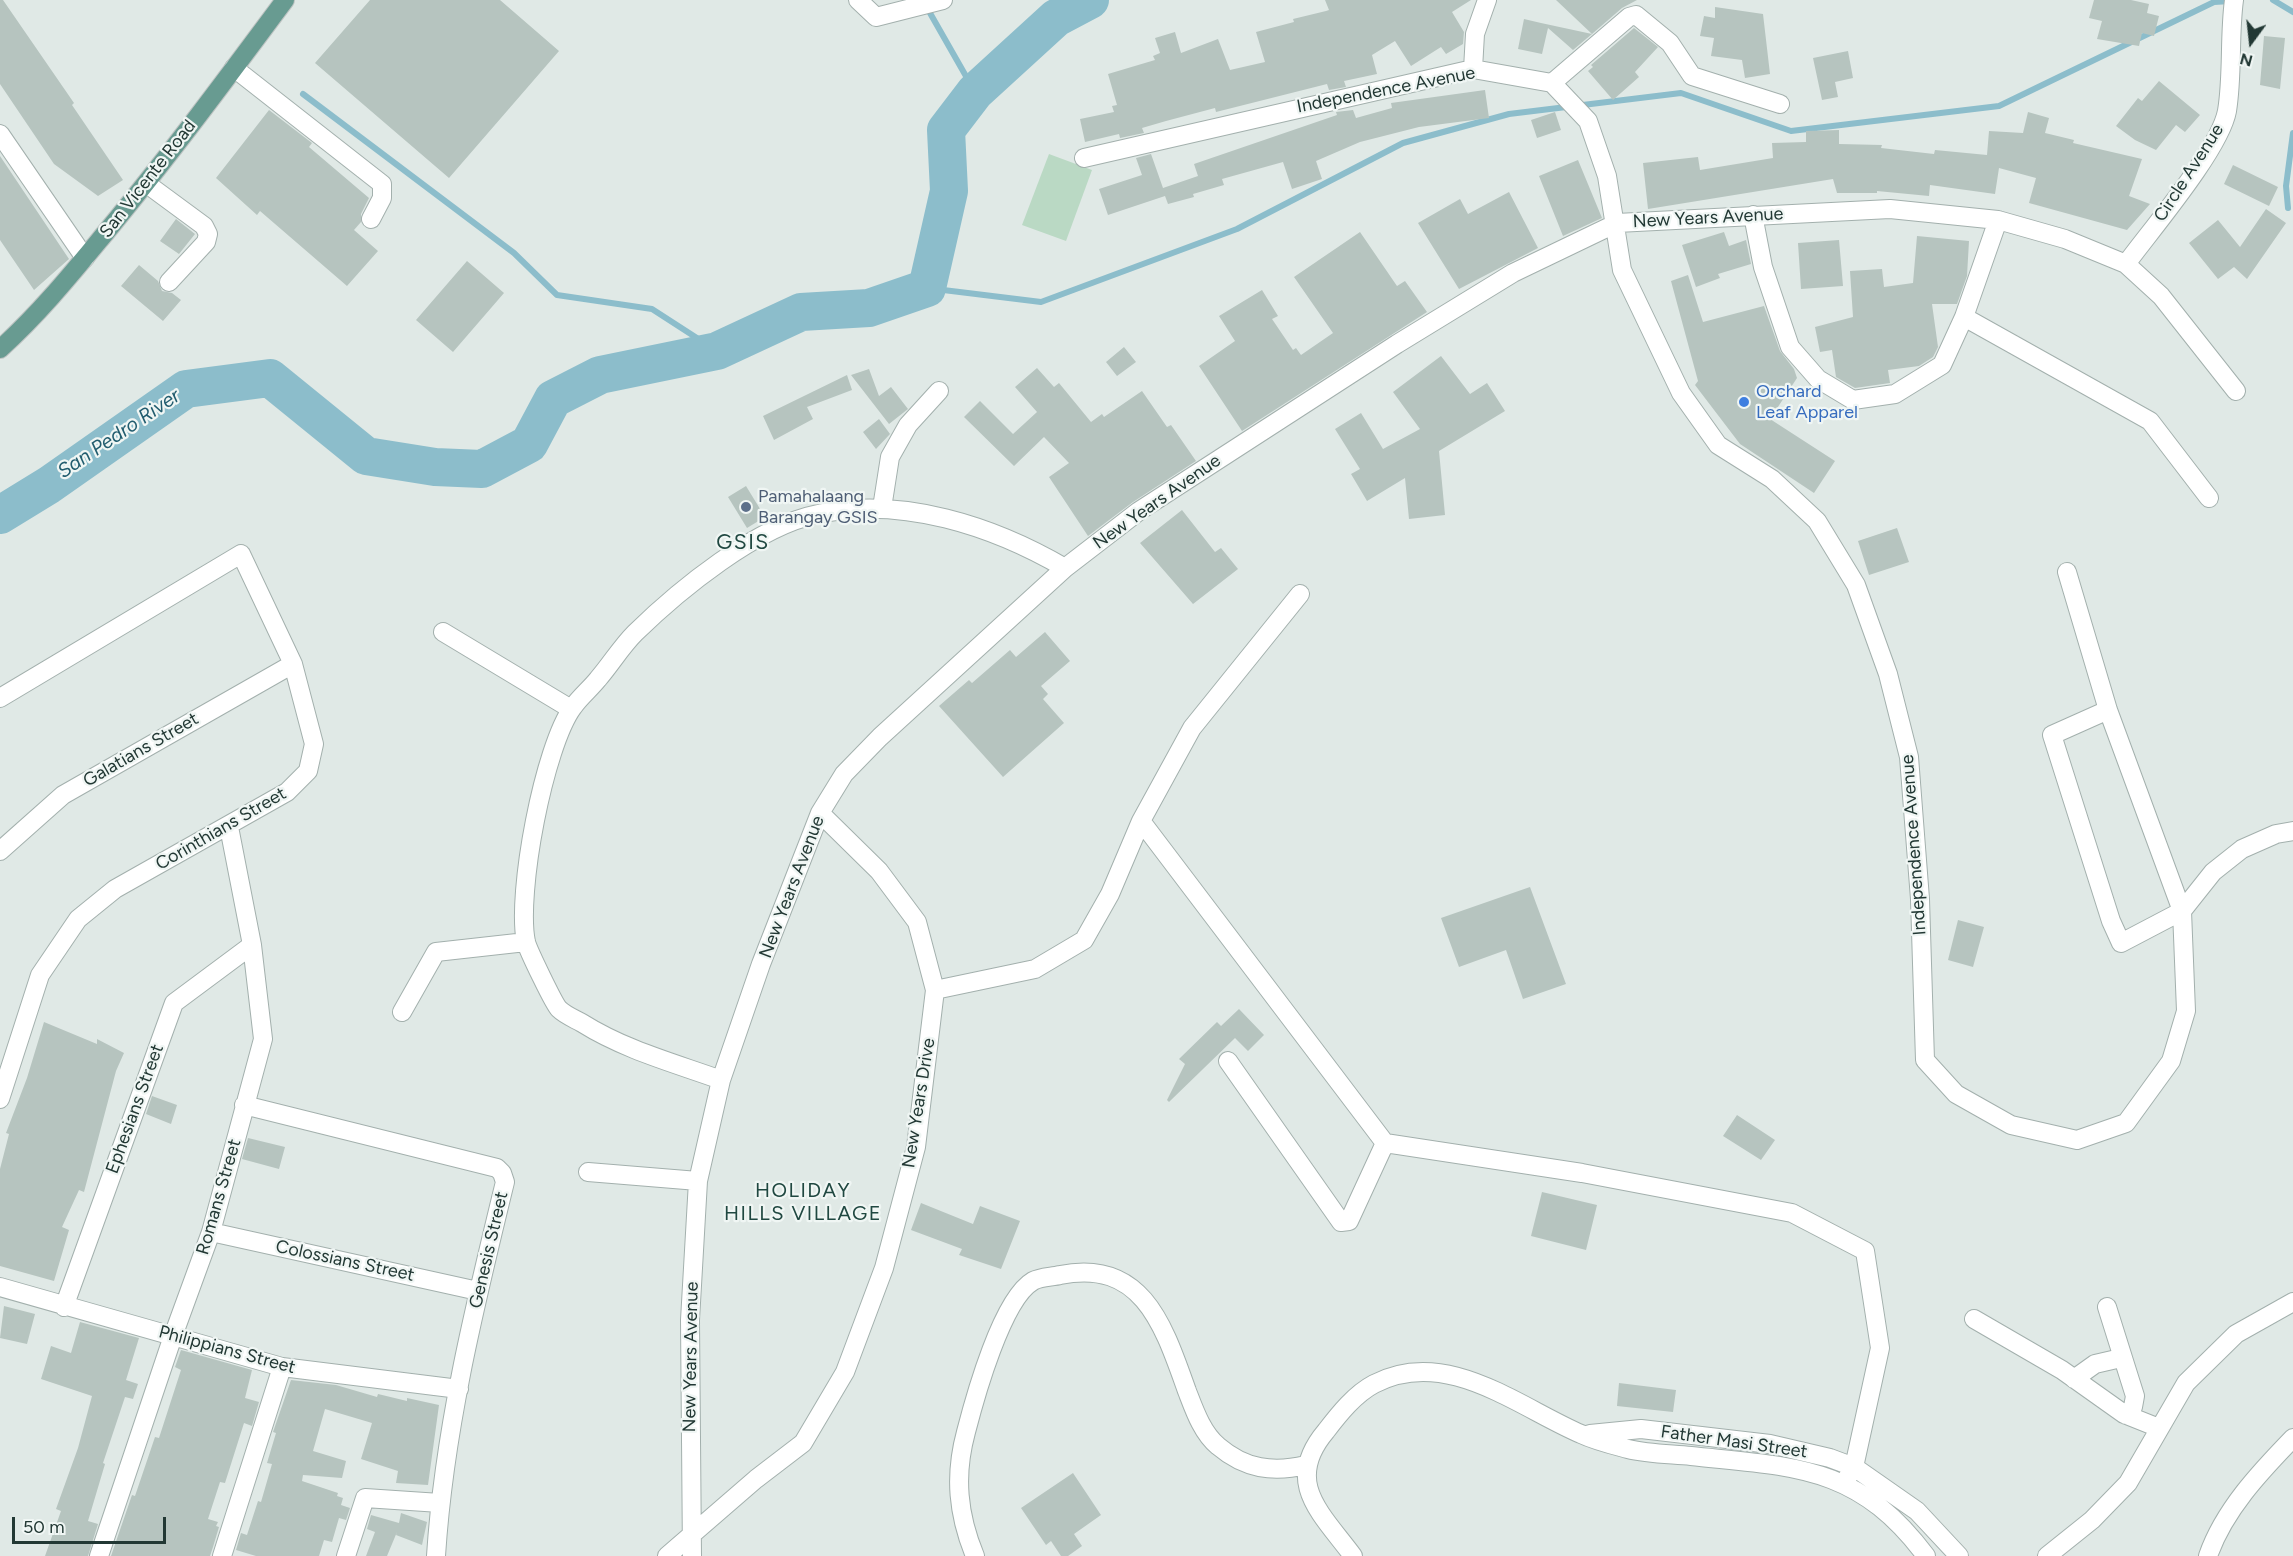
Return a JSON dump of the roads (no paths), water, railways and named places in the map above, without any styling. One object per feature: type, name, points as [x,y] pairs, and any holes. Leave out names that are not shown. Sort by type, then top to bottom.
[{"type":"main road","name":"San Vicente Road","points":[[0,349],[25,326],[147,184],[285,0]]},
{"type":"street","points":[[858,0],[876,17],[943,0]]},
{"type":"street","points":[[1473,69],[1475,34],[1487,0]]},
{"type":"street","name":"Circle Avenue","points":[[2126,264],[2181,190],[2222,128],[2230,85],[2230,30],[2234,0]]},
{"type":"street","points":[[1554,86],[1629,18],[1636,15],[1670,43],[1692,76],[1780,104]]},
{"type":"street","points":[[234,68],[382,184],[382,198],[371,219]]},
{"type":"street","name":"Independence Avenue","points":[[1084,158],[1473,69],[1554,86],[1588,121],[1607,176],[1617,223],[1622,270],[1682,393],[1718,445],[1772,479],[1817,521],[1856,585],[1888,674],[1909,757],[1920,899],[1925,1060],[1956,1094],[2011,1125],[2077,1140],[2126,1124],[2171,1061],[2186,1011],[2182,911],[2108,710],[2067,572]]},
{"type":"street","points":[[0,134],[85,258]]},
{"type":"street","points":[[147,184],[204,226],[208,234],[207,242],[169,282]]},
{"type":"street","name":"New Years Avenue","points":[[691,1547],[690,1320],[698,1181],[721,1080],[761,964],[819,813],[844,774],[880,737],[1065,568],[1138,510],[1397,344],[1513,273],[1617,223],[1890,209],[1998,220],[2065,239],[2126,264],[2161,296],[2236,390]]},
{"type":"street","points":[[1753,215],[1763,267],[1790,347],[1818,379],[1853,400],[1895,394],[1942,365],[1964,317],[1998,220]]},
{"type":"street","points":[[1964,317],[2150,422],[2209,498]]},
{"type":"street","points":[[882,508],[890,457],[908,425],[939,391]]},
{"type":"street","points":[[721,1080],[612,1042],[559,1009],[526,942],[525,899],[532,831],[551,758],[571,709],[633,634],[693,582],[755,541],[817,514],[882,508],[933,516],[979,529],[1037,552],[1065,568]]},
{"type":"street","name":"Corinthians Street","points":[[0,698],[241,554],[293,664],[314,744],[308,771],[287,792],[229,827],[115,889],[78,919],[40,975],[0,1099]]},
{"type":"street","points":[[935,990],[1035,969],[1084,940],[1110,894],[1141,821],[1192,728],[1300,594]]},
{"type":"street","points":[[443,632],[571,709]]},
{"type":"street","name":"Galatians Street","points":[[0,851],[63,795],[293,664]]},
{"type":"street","points":[[2108,710],[2052,735],[2111,921],[2121,943],[2182,911],[2212,872],[2242,849],[2276,834],[2293,831]]},
{"type":"street","name":"New Years Drive","points":[[667,1556],[691,1547],[756,1479],[803,1443],[845,1372],[884,1268],[916,1147],[935,990],[917,922],[879,871],[819,813]]},
{"type":"street","points":[[1141,821],[1385,1143],[1582,1173],[1792,1213],[1865,1251],[1880,1348],[1854,1467],[1844,1483]]},
{"type":"street","name":"Romans Street","points":[[99,1556],[173,1336],[211,1232],[263,1040],[252,945],[229,827]]},
{"type":"street","points":[[402,1012],[436,952],[526,942]]},
{"type":"street","name":"Ephesians Street","points":[[64,1307],[174,1003],[252,945]]},
{"type":"street","points":[[1228,1061],[1341,1222],[1349,1221],[1385,1143]]},
{"type":"street","name":"Genesis Street","points":[[244,1105],[497,1168],[502,1173],[505,1182],[478,1291],[459,1389],[440,1503],[436,1556]]},
{"type":"street","points":[[588,1172],[698,1181]]},
{"type":"street","name":"Colossians Street","points":[[211,1232],[478,1291]]},
{"type":"street","points":[[975,1556],[963,1525],[960,1491],[965,1434],[1001,1324],[1014,1301],[1033,1281],[1070,1273],[1099,1272],[1124,1281],[1147,1302],[1165,1330],[1202,1426],[1216,1445],[1238,1459],[1262,1469],[1282,1470],[1306,1465],[1306,1488],[1319,1510],[1353,1556]]},
{"type":"street","name":"Philippians Street","points":[[0,1287],[282,1367],[459,1389]]},
{"type":"street","points":[[2047,1556],[2092,1520],[2128,1483],[2186,1383],[2236,1334],[2293,1302]]},
{"type":"street","points":[[2107,1307],[2121,1358],[2135,1396],[2133,1407],[2126,1415]]},
{"type":"street","points":[[1974,1319],[2074,1379],[2126,1415],[2159,1428]]},
{"type":"street","points":[[2074,1379],[2095,1364],[2121,1358]]},
{"type":"street","points":[[222,1556],[282,1367]]},
{"type":"street","name":"Father Masi Street","points":[[1306,1465],[1323,1435],[1344,1409],[1374,1384],[1406,1374],[1440,1372],[1464,1377],[1582,1435],[1631,1450],[1797,1467],[1844,1483],[1872,1500],[1906,1530],[1926,1556]]},
{"type":"street","name":"Father Masi Street","points":[[1582,1435],[1652,1430],[1770,1444],[1830,1458],[1854,1467],[1917,1511],[1959,1556]]},
{"type":"street","points":[[2208,1556],[2225,1520],[2262,1470],[2293,1438]]},
{"type":"street","points":[[346,1556],[365,1498],[440,1503]]},
{"type":"waterway","name":"San Pedro River","points":[[0,515],[49,485],[186,389],[270,378],[366,456],[435,467],[482,469],[529,444],[553,399],[600,375],[717,351],[801,312],[869,308],[927,288],[949,191],[946,130],[975,92],[1056,18],[1090,0]]},
{"type":"waterway","points":[[2273,0],[2293,12]]},
{"type":"waterway","points":[[927,288],[1041,302],[1237,229],[1403,143],[1509,114],[1681,93],[1791,131],[1999,106],[2214,2],[2231,1]]},
{"type":"waterway","points":[[926,6],[975,92]]},
{"type":"waterway","points":[[303,94],[514,253],[557,295],[652,309],[717,351]]},
{"type":"waterway","points":[[2288,208],[2286,186],[2293,133]]},
{"type":"place","name":"Orchard Leaf Apparel","points":[[1744,402]]},
{"type":"place","name":"Pamahalaang Barangay GSIS","points":[[746,507]]},
{"type":"district","name":"GSIS","points":[[743,543]]},
{"type":"district","name":"HOLIDAY HILLS VILLAGE","points":[[803,1202]]}]
